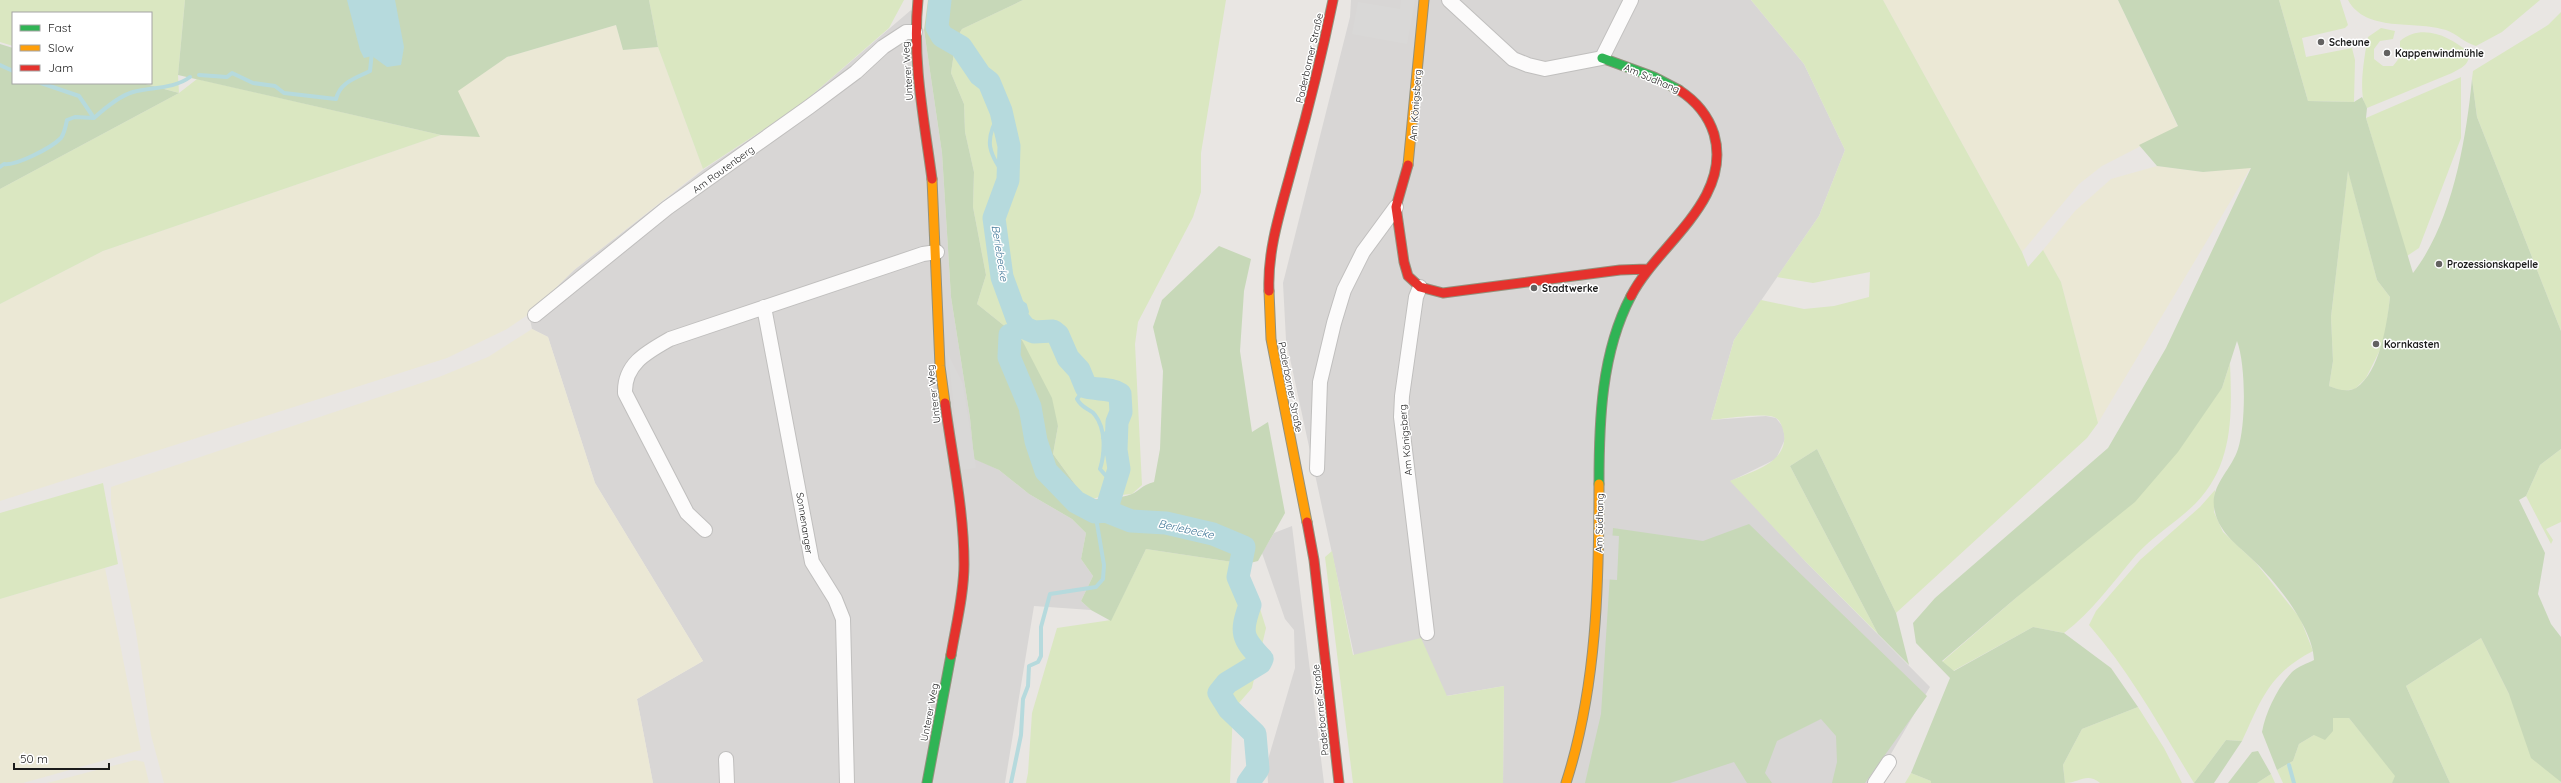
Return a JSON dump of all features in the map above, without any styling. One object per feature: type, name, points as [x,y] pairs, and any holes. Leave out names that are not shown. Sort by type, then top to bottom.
[{"type":"street","name":"Unterer Weg","points":[[918,0],[915,32],[920,102],[934,193],[940,366],[958,496],[964,564],[961,600],[927,783]]},
{"type":"street","name":"Paderborner Straße","points":[[1333,0],[1319,68],[1274,235],[1269,290],[1271,339],[1314,560],[1339,783]]},
{"type":"street","name":"Am Königsberg","points":[[1317,469],[1320,382],[1334,323],[1344,290],[1363,252],[1396,207],[1411,156],[1424,0]]},
{"type":"street","points":[[1449,0],[1513,59],[1546,70],[1602,58],[1631,0]]},
{"type":"street","name":"Am Rautenberg","points":[[535,315],[666,208],[809,107],[856,72],[883,47],[906,32],[915,32]]},
{"type":"street","name":"Am Südhang","points":[[1566,783],[1585,709],[1599,567],[1601,413],[1606,369],[1622,312],[1646,270],[1705,200],[1716,165],[1716,140],[1706,118],[1696,103],[1683,91],[1602,58]]},
{"type":"street","name":"Am Königsberg","points":[[1396,207],[1404,262],[1408,276],[1420,286],[1416,297],[1403,389],[1401,416],[1427,632]]},
{"type":"street","points":[[705,530],[687,513],[625,393],[627,372],[640,358],[670,339],[923,254],[936,252]]},
{"type":"street","points":[[1420,286],[1443,293],[1620,270],[1646,270]]},
{"type":"street","name":"Sonnenanger","points":[[764,307],[812,562],[835,598],[843,619],[847,783]]},
{"type":"street","points":[[726,759],[727,783]]},
{"type":"street","points":[[1875,783],[1889,762]]},
{"type":"shaded area","points":[[1351,0],[1751,0],[1804,64],[1845,150],[1819,216],[1734,340],[1711,420],[1766,416],[1776,418],[1783,427],[1785,439],[1776,459],[1731,481],[1806,562],[1930,687],[1874,783],[1503,783],[1504,686],[1446,696],[1354,655],[1286,340],[1283,283],[1350,17]]},
{"type":"shaded area","points":[[1401,0],[1415,0],[1407,44],[1352,34],[1358,2],[1400,9]]},
{"type":"shaded area","points":[[1883,0],[2118,0],[2178,127],[2102,166],[2079,184],[2022,252]]},
{"type":"shaded area","points":[[911,10],[924,30],[942,153],[951,297],[970,418],[974,458],[999,470],[1029,494],[1072,519],[1086,533],[1081,559],[1093,576],[1081,601],[1091,610],[1034,606],[1005,783],[653,783],[637,699],[703,661],[595,483],[548,337],[532,329],[529,314],[574,270],[703,170],[798,107]]},
{"type":"shaded area","points":[[616,25],[623,50],[658,47],[703,169],[574,270],[529,314],[507,329],[447,358],[0,501],[0,304],[103,251],[441,135],[479,136],[457,91],[507,57]]},
{"type":"shaded area","points":[[2157,166],[2203,172],[2251,167],[2098,423],[2061,282],[2043,250],[2075,211],[2111,179]]},
{"type":"shaded area","points":[[532,329],[548,337],[595,483],[703,661],[637,699],[653,783],[164,783],[151,735],[136,632],[111,503],[111,487],[439,377],[488,357]]},
{"type":"shaded area","points":[[948,354],[963,384],[976,468],[961,470]]},
{"type":"shaded area","points":[[1292,526],[1324,783],[1268,783],[1267,763],[1295,668],[1294,630],[1285,619],[1262,553],[1274,533]]},
{"type":"shaded area","points":[[1605,535],[1619,536],[1617,580],[1603,579]]},
{"type":"shaded area","points":[[105,568],[141,750],[23,783],[0,783],[0,599]]},
{"type":"shaded area","points":[[135,760],[144,762],[149,783],[47,783]]},
{"type":"green space","points":[[0,0],[185,0],[178,75],[179,93],[147,84],[152,84],[152,12],[12,12],[12,46],[0,42]]},
{"type":"green space","points":[[185,0],[649,0],[658,47],[623,50],[616,25],[507,57],[458,91],[480,137],[441,135],[178,75]]},
{"type":"green space","points":[[649,0],[904,0],[889,28],[798,107],[703,169],[658,47]]},
{"type":"green space","points":[[928,0],[1023,0],[962,29],[956,39],[951,73],[964,104],[965,132],[974,172],[973,207],[986,275],[977,304],[1022,340],[1052,398],[1058,426],[1053,454],[1087,501],[1127,496],[1154,482],[1160,449],[1163,371],[1153,327],[1162,300],[1219,246],[1251,259],[1244,291],[1240,351],[1252,432],[1268,422],[1285,513],[1258,561],[1246,564],[1146,549],[1111,621],[1091,610],[1081,601],[1093,576],[1081,559],[1086,533],[1072,519],[1029,494],[999,470],[974,459],[970,418],[951,297],[942,153],[924,30]]},
{"type":"green space","points":[[1023,0],[1226,0],[1201,153],[1201,192],[1193,217],[1138,322],[1135,344],[1142,485],[1132,494],[1099,497],[1087,501],[1053,454],[1058,426],[1022,340],[977,304],[986,275],[973,207],[974,172],[965,132],[964,104],[951,73],[956,39],[962,29]]},
{"type":"green space","points":[[1751,0],[1883,0],[2022,252],[2028,267],[2043,250],[2061,282],[2098,423],[2087,438],[1896,613],[1817,449],[1790,466],[1878,634],[1806,562],[1730,481],[1766,465],[1780,452],[1784,444],[1784,434],[1779,421],[1771,416],[1744,416],[1711,420],[1734,340],[1761,300],[1804,309],[1834,306],[1869,297],[1870,272],[1813,283],[1777,277],[1819,216],[1845,150],[1804,64]]},
{"type":"green space","points":[[2118,0],[2279,0],[2308,101],[2354,102],[2362,97],[2367,108],[2366,118],[2413,273],[2438,230],[2455,180],[2466,128],[2472,79],[2477,117],[2561,331],[2561,449],[2540,465],[2526,496],[2519,500],[2545,553],[2538,594],[2551,624],[2561,637],[2561,782],[2531,758],[2509,694],[2481,638],[2406,686],[2450,783],[2392,783],[2395,776],[2349,718],[2333,718],[2333,731],[2325,740],[2314,735],[2299,744],[2293,761],[2277,770],[2262,732],[2266,716],[2277,692],[2292,672],[2314,660],[2312,647],[2301,620],[2273,581],[2236,545],[2221,527],[2215,512],[2214,503],[2217,487],[2235,457],[2241,438],[2244,395],[2242,364],[2237,341],[2222,388],[2178,452],[2135,502],[2017,597],[1942,661],[1954,671],[2033,627],[2064,633],[2111,668],[2138,707],[2082,729],[2063,765],[2065,783],[1931,783],[1931,781],[1911,773],[1950,678],[1916,643],[1913,623],[1935,598],[2108,448],[2166,348],[2251,168],[2203,172],[2157,166],[2139,145],[2178,126]],"holes":[[[2348,171],[2377,280],[2390,297],[2387,320],[2377,359],[2364,381],[2356,388],[2346,390],[2329,386],[2333,361],[2331,317]]]},
{"type":"green space","points":[[2279,0],[2340,0],[2348,25],[2345,28],[2302,38],[2306,57],[2352,48],[2355,60],[2354,102],[2308,101]]},
{"type":"green space","points":[[2348,0],[2540,0],[2502,32],[2476,46],[2446,30],[2433,27],[2392,24],[2366,17],[2356,10]]},
{"type":"green space","points":[[2561,12],[2561,331],[2477,117],[2472,79],[2473,71],[2548,25]]},
{"type":"green space","points":[[2381,28],[2395,31],[2393,39],[2380,41],[2374,49],[2374,59],[2383,66],[2393,66],[2400,57],[2400,41],[2417,33],[2426,32],[2445,37],[2453,41],[2469,53],[2468,60],[2464,66],[2452,73],[2367,108],[2364,102],[2362,84],[2368,37]]},
{"type":"green space","points":[[0,44],[12,48],[12,84],[146,84],[179,93],[0,189]]},
{"type":"green space","points":[[2461,77],[2461,138],[2419,248],[2407,256],[2366,118]]},
{"type":"green space","points":[[197,79],[441,135],[103,251],[0,304],[0,189],[179,93]]},
{"type":"green space","points":[[2348,170],[2377,280],[2390,297],[2385,340],[2366,378],[2355,389],[2342,391],[2329,386],[2333,361],[2331,317]]},
{"type":"green space","points":[[2230,363],[2230,419],[2224,455],[2218,472],[2196,503],[2143,548],[2084,616],[2064,633],[2033,627],[1953,671],[1942,662],[2017,597],[2222,388]]},
{"type":"green space","points":[[1817,449],[1896,613],[1909,665],[1878,634],[1790,466]]},
{"type":"green space","points":[[2561,449],[2561,522],[2546,529],[2553,540],[2551,544],[2526,496],[2540,465]]},
{"type":"green space","points":[[103,483],[118,564],[0,599],[0,513]]},
{"type":"green space","points":[[2215,490],[2214,512],[2223,532],[2256,563],[2300,618],[2313,651],[2298,660],[2276,678],[2268,688],[2255,712],[2242,741],[2226,740],[2194,783],[2132,682],[2089,625],[2096,611],[2140,560],[2200,507]]},
{"type":"green space","points":[[1749,524],[1927,696],[1865,783],[1832,783],[1837,762],[1836,736],[1821,719],[1777,741],[1765,773],[1772,783],[1747,783],[1734,762],[1670,783],[1585,783],[1601,714],[1613,528],[1703,541]]},
{"type":"green space","points":[[1146,549],[1246,564],[1266,628],[1252,688],[1233,710],[1230,783],[1026,783],[1032,713],[1057,628],[1111,620]]},
{"type":"green space","points":[[1332,551],[1353,655],[1421,638],[1447,696],[1504,686],[1503,783],[1353,783],[1325,557]]},
{"type":"green space","points":[[2481,638],[2509,694],[2561,783],[2450,783],[2406,686]]},
{"type":"green space","points":[[2138,707],[2164,748],[2182,783],[2100,783],[2091,778],[2087,778],[2065,783],[2063,765],[2082,729]]},
{"type":"green space","points":[[2333,718],[2349,718],[2396,776],[2392,783],[2283,783],[2277,770],[2293,761],[2299,744],[2314,735]]},
{"type":"green space","points":[[2226,740],[2242,741],[2214,783],[2194,783]]},
{"type":"green space","points":[[2258,751],[2271,774],[2257,783],[2228,783],[2252,752]]},
{"type":"green space","points":[[1911,773],[1931,781],[1931,783],[1905,783]]},
{"type":"green space","points":[[2271,774],[2275,783],[2257,783]]},
{"type":"water","points":[[347,0],[395,0],[404,47],[401,65],[387,67],[372,56],[364,58],[360,50]]},
{"type":"waterway","name":"Berlebecke","points":[[940,0],[937,27],[942,36],[961,47],[980,75],[989,82],[1001,111],[1009,146],[1008,180],[994,218],[1002,277],[1017,318],[1025,328],[1034,332],[1053,331],[1058,335],[1068,358],[1079,370],[1086,387],[1108,390],[1120,394],[1121,412],[1117,422],[1116,450],[1119,469],[1106,511]]},
{"type":"waterway","points":[[199,75],[227,77],[232,73],[253,83],[275,86],[284,93],[336,99],[341,88],[349,81],[370,71],[372,52]]},
{"type":"waterway","points":[[0,65],[12,71]]},
{"type":"waterway","points":[[0,167],[4,164],[17,162],[33,156],[50,147],[61,138],[67,120],[75,117],[94,118],[123,96],[140,90],[170,86],[190,77]]},
{"type":"waterway","points":[[44,84],[79,96],[94,118]]},
{"type":"waterway","points":[[1001,111],[991,131],[990,147],[996,162],[1008,180]]},
{"type":"waterway","points":[[1010,295],[1025,305],[1027,312],[1020,322]]},
{"type":"waterway","name":"Berlebecke","points":[[1010,335],[1009,357],[1030,407],[1036,441],[1046,471],[1076,502],[1095,512],[1106,511],[1131,521],[1166,523],[1213,534],[1244,547],[1238,577],[1250,605],[1244,629],[1250,646],[1262,659],[1260,663],[1227,683],[1219,693],[1229,709],[1255,734],[1258,769],[1248,783]]},
{"type":"waterway","points":[[1086,387],[1077,399],[1079,403],[1093,413],[1099,421],[1104,441],[1100,469],[1113,484]]},
{"type":"waterway","points":[[1103,438],[1106,433],[1117,428]]},
{"type":"waterway","points":[[1103,453],[1116,455]]},
{"type":"waterway","points":[[1011,783],[1021,735],[1023,699],[1028,686],[1029,666],[1038,662],[1041,656],[1041,627],[1050,594],[1096,587],[1103,579],[1104,565],[1095,512]]},
{"type":"waterway","points":[[2289,765],[2294,783]]},
{"type":"traffic: fast","points":[[1602,58],[1654,77],[1679,90]]},
{"type":"traffic: fast","points":[[1599,484],[1601,412],[1608,364],[1613,341],[1631,296]]},
{"type":"traffic: fast","points":[[927,783],[951,655]]},
{"type":"traffic: slow","points":[[1408,165],[1424,0]]},
{"type":"traffic: slow","points":[[932,179],[940,366],[945,403]]},
{"type":"traffic: slow","points":[[1269,291],[1271,339],[1307,522]]},
{"type":"traffic: slow","points":[[1566,783],[1576,747],[1590,673],[1597,597],[1599,484]]},
{"type":"traffic: jam","points":[[918,0],[918,67],[922,112],[932,179]]},
{"type":"traffic: jam","points":[[1269,291],[1269,275],[1273,242],[1310,100],[1333,0]]},
{"type":"traffic: jam","points":[[1631,296],[1643,277],[1689,221],[1703,201],[1713,180],[1717,158],[1714,134],[1701,109],[1679,90]]},
{"type":"traffic: jam","points":[[1408,165],[1396,207],[1404,262],[1408,276],[1420,287],[1443,293],[1620,270],[1647,269]]},
{"type":"traffic: jam","points":[[945,403],[960,503],[964,564],[961,598],[951,655]]},
{"type":"traffic: jam","points":[[1307,522],[1314,560],[1339,783]]},
{"type":"place","name":"Scheune","points":[[2321,42]]},
{"type":"place","name":"Kappenwindmühle","points":[[2387,53]]},
{"type":"place","name":"Prozessionskapelle","points":[[2439,264]]},
{"type":"place","name":"Stadtwerke","points":[[1534,288]]},
{"type":"place","name":"Kornkasten","points":[[2376,344]]}]
